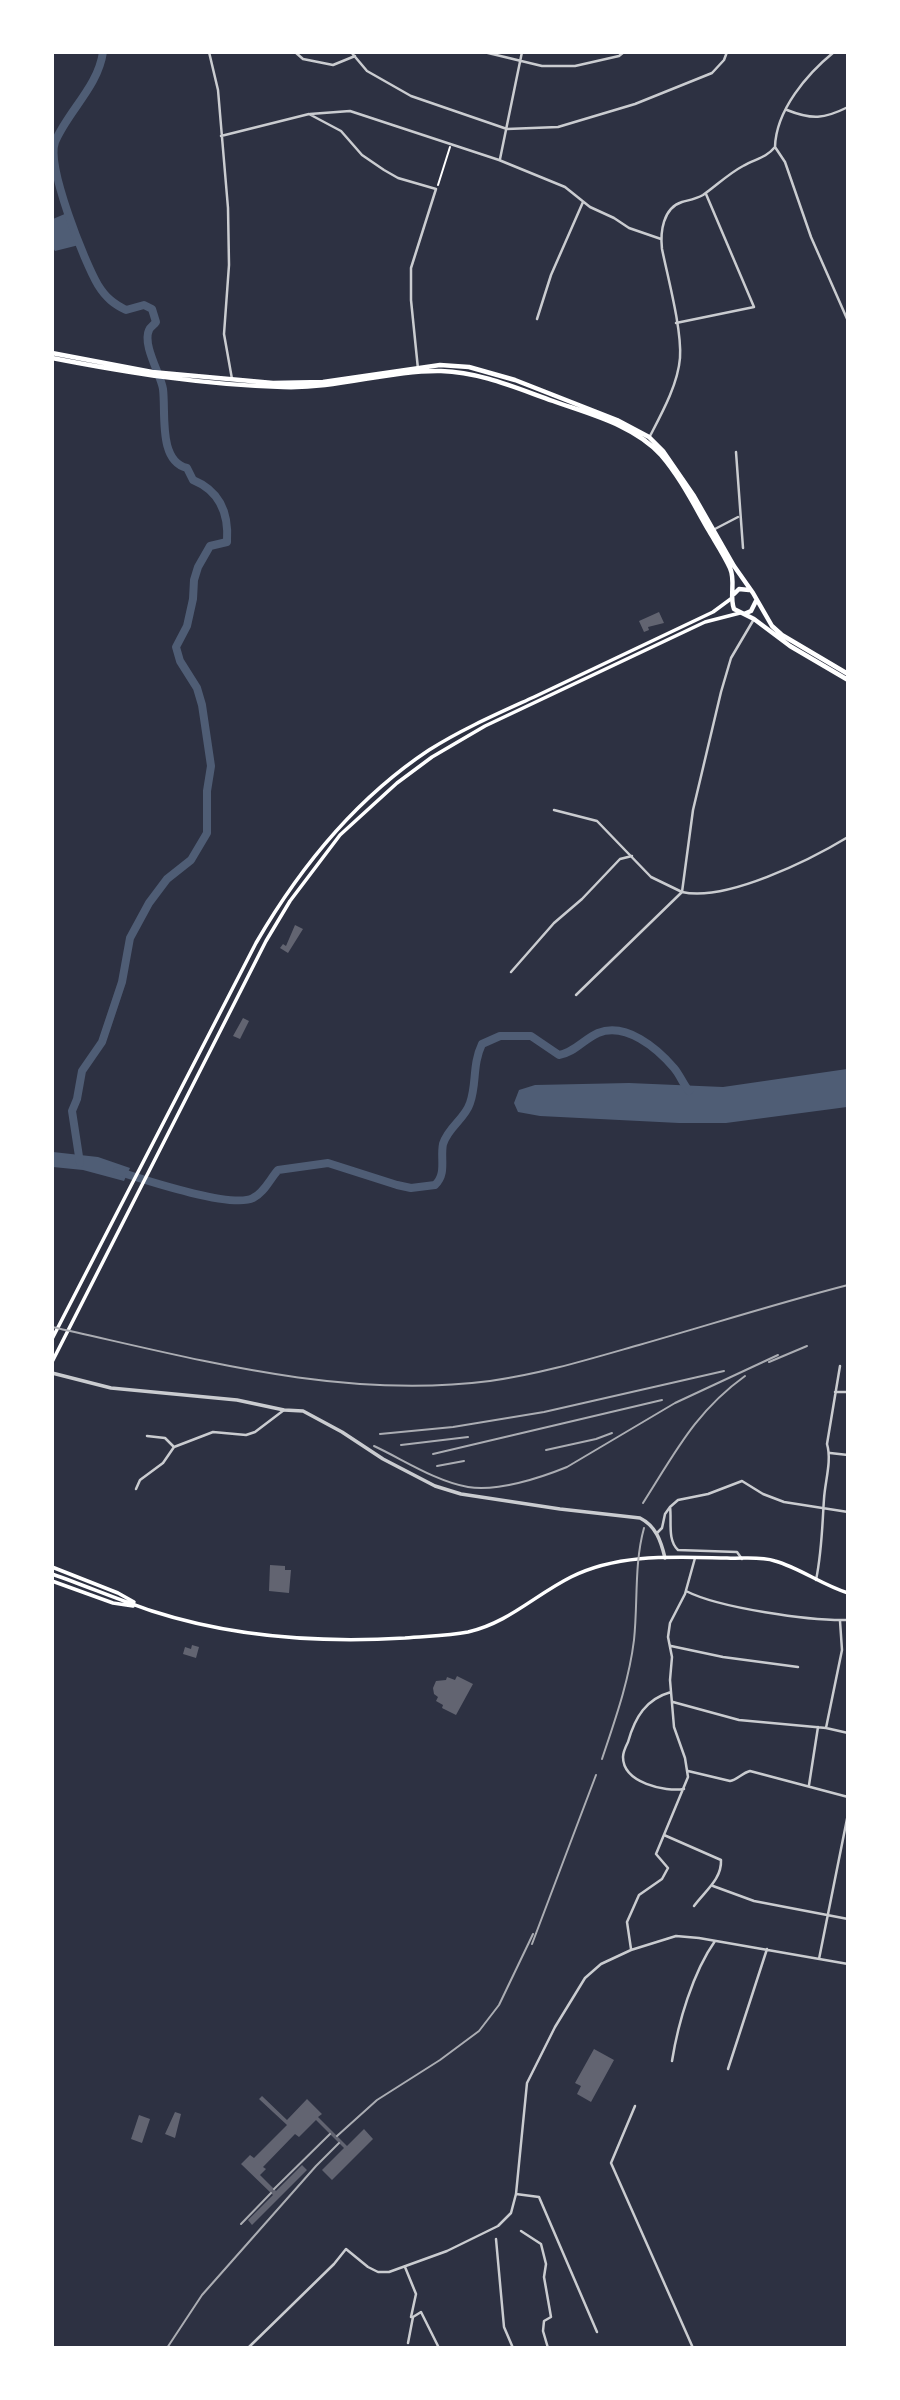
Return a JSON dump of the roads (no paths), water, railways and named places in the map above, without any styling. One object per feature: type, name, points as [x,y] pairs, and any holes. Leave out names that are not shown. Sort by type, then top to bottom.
[{"type":"main road","points":[[52,356],[151,374],[280,387],[323,387],[440,365],[469,367],[516,380],[617,420],[648,440],[669,460],[777,631],[848,674]]},
{"type":"main road","points":[[648,440],[678,480],[730,568],[732,605],[782,641],[848,680]]},
{"type":"main road","points":[[52,1339],[272,916],[313,856],[362,804],[411,763],[450,738],[713,612],[743,589],[750,590]]},
{"type":"main road","points":[[52,1362],[91,1290],[257,958],[290,901],[326,851],[361,814],[432,757],[485,726],[705,622],[725,615],[751,611],[756,600]]},
{"type":"main road","points":[[52,1574],[142,1607],[210,1625],[282,1636],[364,1639],[446,1635],[496,1623],[552,1588],[588,1570],[625,1560],[773,1560],[848,1593]]},
{"type":"main road","points":[[52,1567],[118,1593],[142,1607]]},
{"type":"main road","points":[[52,1581],[113,1603],[142,1607]]},
{"type":"street","points":[[209,52],[218,90],[230,237],[224,334],[232,381]]},
{"type":"street","points":[[295,52],[303,59],[332,65],[353,54],[367,71],[411,96],[507,130],[558,127],[635,104],[712,73],[724,60],[727,52]]},
{"type":"street","points":[[484,52],[542,66],[575,66],[619,56],[624,52]]},
{"type":"street","points":[[499,160],[522,52]]},
{"type":"street","points":[[834,52],[794,93],[775,135],[775,147],[785,162],[811,237],[848,321]]},
{"type":"street","points":[[787,110],[817,118],[828,117],[848,107]]},
{"type":"street","points":[[221,136],[309,114],[351,111],[499,160],[565,187],[629,228],[661,239]]},
{"type":"street","points":[[309,114],[341,131],[362,155],[384,170],[398,178],[436,189],[411,268],[411,308],[418,370]]},
{"type":"street","points":[[648,440],[674,382],[680,358],[661,239],[664,220],[673,208],[705,193],[743,165],[769,154],[775,147]]},
{"type":"street","points":[[676,323],[754,307],[705,193]]},
{"type":"street","points":[[537,319],[551,275],[583,201]]},
{"type":"street","points":[[736,453],[743,548]]},
{"type":"street","points":[[713,530],[739,516]]},
{"type":"street","points":[[576,995],[682,892],[693,810],[722,692],[731,658],[754,619]]},
{"type":"street","points":[[554,810],[597,821],[651,877],[682,892],[694,894],[716,892],[758,879],[801,863],[848,837]]},
{"type":"street","points":[[511,972],[554,923],[582,900],[620,859],[632,856]]},
{"type":"street","points":[[816,1580],[822,1545],[830,1453],[827,1444],[840,1366]]},
{"type":"street","points":[[52,1373],[111,1388],[237,1400],[284,1410],[303,1411],[383,1459],[435,1486],[461,1494],[640,1518],[657,1533],[666,1558]]},
{"type":"street","points":[[835,1392],[848,1392]]},
{"type":"street","points":[[136,1489],[140,1480],[163,1463],[174,1447],[213,1432],[255,1432],[284,1410]]},
{"type":"street","points":[[147,1436],[165,1438],[174,1447]]},
{"type":"street","points":[[830,1453],[848,1455]]},
{"type":"street","points":[[657,1533],[662,1528],[665,1514],[678,1500],[708,1494],[743,1481],[763,1494],[784,1502],[848,1511]]},
{"type":"street","points":[[670,1507],[671,1539],[674,1548],[737,1552],[743,1559]]},
{"type":"street","points":[[631,1950],[627,1922],[639,1895],[662,1879],[668,1868],[656,1854],[684,1789],[688,1771],[674,1727],[671,1646],[668,1637],[670,1623],[686,1591],[695,1558]]},
{"type":"street","points":[[686,1591],[697,1597],[752,1609],[848,1620]]},
{"type":"street","points":[[826,1728],[842,1650],[840,1620]]},
{"type":"street","points":[[671,1646],[723,1657],[798,1667]]},
{"type":"street","points":[[671,1692],[657,1696],[636,1717],[623,1758],[628,1771],[646,1785],[684,1789]]},
{"type":"street","points":[[673,1702],[739,1720],[818,1727],[848,1733]]},
{"type":"street","points":[[809,1785],[818,1727]]},
{"type":"street","points":[[688,1771],[730,1781],[750,1771],[848,1797]]},
{"type":"street","points":[[819,1959],[848,1814]]},
{"type":"street","points":[[664,1835],[722,1860],[723,1864],[713,1886],[706,1889],[694,1906]]},
{"type":"street","points":[[713,1886],[754,1901],[848,1919]]},
{"type":"street","points":[[248,2347],[334,2264],[346,2249],[368,2267],[378,2272],[389,2272],[447,2251],[498,2226],[511,2213],[516,2194],[527,2083],[555,2027],[585,1978],[601,1964],[631,1950],[676,1936],[848,1964]]},
{"type":"street","points":[[672,2061],[675,2041],[702,1960],[715,1941]]},
{"type":"street","points":[[728,2069],[767,1950]]},
{"type":"street","points":[[635,2106],[611,2163],[693,2347]]},
{"type":"street","points":[[516,2194],[539,2197],[597,2332]]},
{"type":"street","points":[[522,2231],[541,2244],[546,2264],[544,2277],[551,2317],[544,2321],[543,2331],[548,2347]]},
{"type":"street","points":[[496,2239],[504,2327],[513,2347]]},
{"type":"street","points":[[405,2267],[416,2294],[408,2343]]},
{"type":"street","points":[[411,2320],[418,2312],[423,2314],[439,2347]]},
{"type":"water","points":[[67,213],[79,245],[55,251],[53,219]]},
{"type":"water","points":[[847,1069],[847,1107],[726,1123],[540,1116],[518,1112],[514,1103],[519,1090],[535,1085],[629,1083],[723,1087]]},
{"type":"water","points":[[53,1152],[98,1157],[130,1168],[124,1181],[83,1170],[53,1167]]},
{"type":"waterway","points":[[80,1163],[72,1111],[82,1071],[102,1042],[122,982],[130,938],[149,903],[167,879],[191,860],[207,833],[207,791],[211,766],[202,705],[197,688],[180,661],[176,647],[187,626],[198,567],[210,546],[227,542],[226,522],[221,505],[210,490],[193,480],[187,468],[178,464],[167,446],[162,383],[148,344],[149,330],[156,322],[152,309],[144,305],[126,310],[104,294],[85,257],[61,192],[56,171],[55,142],[89,88],[103,52]]},
{"type":"waterway","points":[[117,1171],[186,1192],[226,1200],[253,1198],[278,1170],[328,1163],[411,1188],[435,1185],[441,1176],[445,1138],[470,1103],[482,1044],[500,1036],[531,1036],[559,1055],[569,1052],[598,1033],[619,1031],[630,1034],[650,1045],[667,1060],[689,1091]]},
{"type":"railway","points":[[52,1327],[270,1373],[324,1381],[434,1385],[490,1381],[547,1370],[848,1285]]},
{"type":"railway","points":[[769,1362],[807,1346]]},
{"type":"railway","points":[[374,1446],[456,1484],[492,1488],[518,1483],[567,1467],[675,1403],[778,1355]]},
{"type":"railway","points":[[380,1434],[453,1427],[544,1412],[724,1371]]},
{"type":"railway","points":[[643,1503],[699,1419],[745,1376]]},
{"type":"railway","points":[[433,1454],[662,1400]]},
{"type":"railway","points":[[546,1450],[612,1433]]},
{"type":"railway","points":[[401,1445],[468,1437]]},
{"type":"railway","points":[[437,1466],[464,1461]]},
{"type":"railway","points":[[602,1759],[632,1655],[639,1555],[644,1528]]},
{"type":"railway","points":[[532,1944],[596,1775]]},
{"type":"railway","points":[[337,2136],[377,2100],[440,2060],[479,2031],[499,2005],[533,1934]]},
{"type":"railway","points":[[274,2189],[330,2134]]},
{"type":"railway","points":[[167,2348],[202,2295],[339,2143]]},
{"type":"railway","points":[[241,2224],[271,2193]]}]
